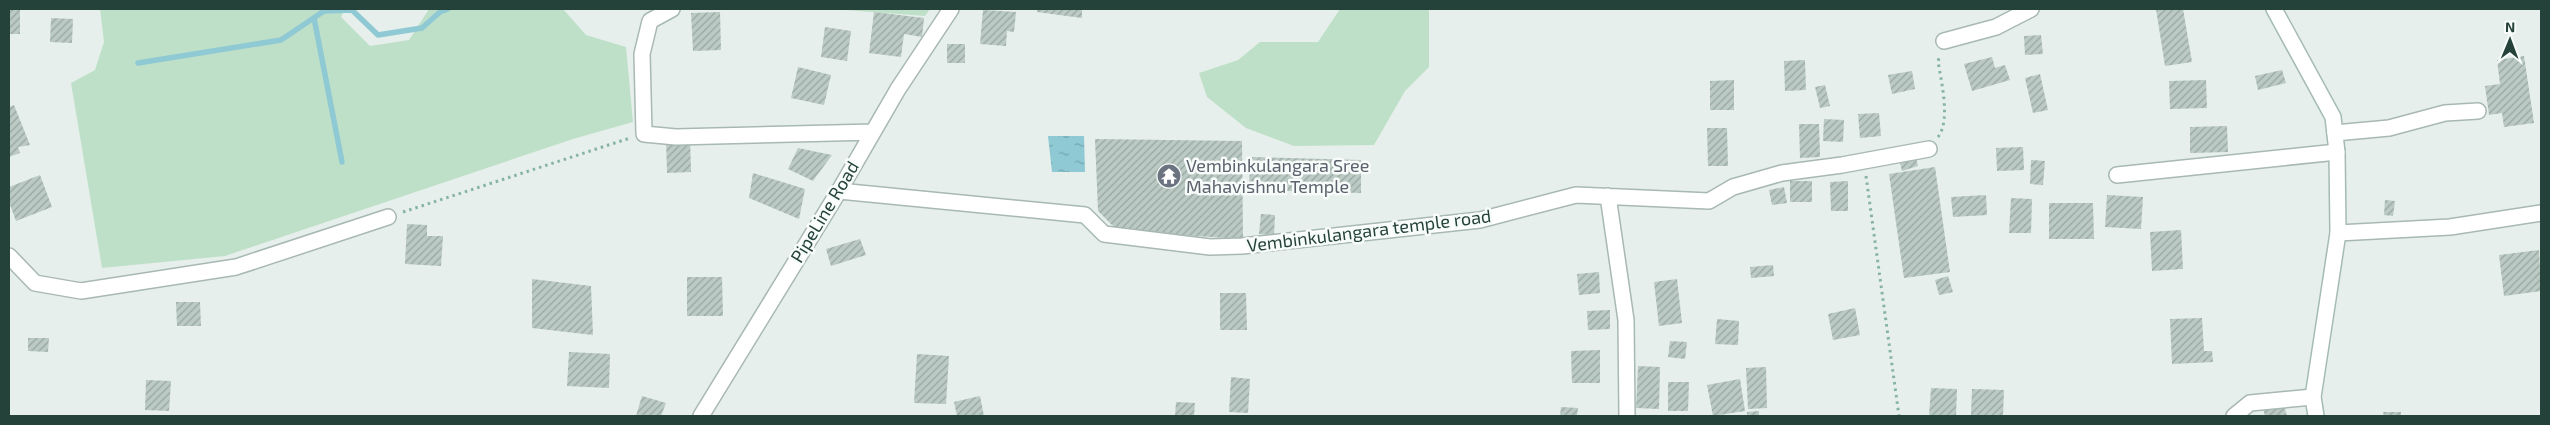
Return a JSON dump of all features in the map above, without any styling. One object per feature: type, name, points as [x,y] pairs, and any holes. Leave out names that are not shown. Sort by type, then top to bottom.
[{"type":"street","points":[[672,9],[650,20],[642,54],[644,134],[676,137],[873,132]]},
{"type":"street","name":"PipeLine Road","points":[[701,416],[839,191],[898,89],[951,9]]},
{"type":"street","points":[[1944,41],[1996,27],[2031,9]]},
{"type":"street","points":[[2274,9],[2333,117],[2337,152],[2338,233],[2313,398],[2316,416]]},
{"type":"street","points":[[2335,133],[2389,128],[2445,113],[2478,111]]},
{"type":"street","name":"Vembinkulangara temple road","points":[[839,191],[1085,215],[1104,234],[1210,247],[1242,246],[1480,220],[1576,195],[1709,201],[1733,187],[1782,173],[1863,161],[1929,148]]},
{"type":"street","points":[[2117,176],[2337,152]]},
{"type":"street","points":[[1608,196],[1626,320],[1628,416]]},
{"type":"street","points":[[2338,233],[2450,226],[2541,213]]},
{"type":"street","points":[[9,256],[35,283],[81,292],[236,267],[388,217]]},
{"type":"street","points":[[2234,416],[2235,413],[2250,403],[2313,398]]},
{"type":"path","points":[[1929,148],[1943,130],[1944,98],[1938,61],[1944,41]]},
{"type":"path","points":[[388,217],[644,134]]},
{"type":"path","points":[[1863,161],[1899,416]]},
{"type":"green space","points":[[100,9],[345,9],[341,17],[370,46],[409,40],[429,9],[563,9],[586,35],[626,47],[633,122],[573,139],[225,256],[102,268],[71,83],[95,70],[104,42]]},
{"type":"green space","points":[[831,9],[930,9],[925,16]]},
{"type":"green space","points":[[1340,9],[1429,9],[1429,67],[1405,91],[1374,145],[1294,146],[1246,128],[1207,97],[1199,73],[1238,60],[1260,42],[1318,42]]},
{"type":"water","points":[[1048,136],[1084,136],[1085,172],[1052,172]]},
{"type":"building","points":[[1037,9],[1082,9],[1082,18],[1037,12]]},
{"type":"building","points":[[2156,9],[2183,9],[2192,62],[2165,66]]},
{"type":"building","points":[[9,10],[20,10],[20,34],[9,34]]},
{"type":"building","points":[[983,10],[1016,12],[1014,32],[1007,31],[1006,46],[980,44]]},
{"type":"building","points":[[720,12],[721,50],[693,51],[691,13]]},
{"type":"building","points":[[874,12],[924,18],[922,37],[904,34],[901,57],[869,53]]},
{"type":"building","points":[[51,18],[73,19],[72,43],[50,42]]},
{"type":"building","points":[[825,27],[851,31],[847,61],[821,57]]},
{"type":"building","points":[[2041,35],[2043,54],[2025,55],[2024,36]]},
{"type":"building","points":[[947,44],[965,44],[965,63],[947,63]]},
{"type":"building","points":[[2524,56],[2534,123],[2504,127],[2502,113],[2489,115],[2485,86],[2500,84],[2497,60]]},
{"type":"building","points":[[1992,57],[1995,68],[2005,65],[2010,80],[1972,91],[1964,64]]},
{"type":"building","points":[[1805,60],[1806,90],[1785,91],[1784,61]]},
{"type":"building","points":[[798,67],[831,75],[824,105],[791,98]]},
{"type":"building","points":[[2282,70],[2286,83],[2258,90],[2255,76]]},
{"type":"building","points":[[1912,71],[1915,89],[1892,94],[1888,75]]},
{"type":"building","points":[[2040,74],[2048,110],[2033,113],[2025,78]]},
{"type":"building","points":[[1734,80],[1734,110],[1710,110],[1710,81]]},
{"type":"building","points":[[2206,80],[2207,108],[2170,109],[2169,81]]},
{"type":"building","points":[[1825,85],[1830,106],[1820,108],[1815,87]]},
{"type":"building","points":[[14,105],[30,145],[18,147],[20,153],[9,157],[9,107]]},
{"type":"building","points":[[1879,113],[1881,136],[1860,138],[1858,114]]},
{"type":"building","points":[[1824,119],[1844,120],[1843,142],[1823,141]]},
{"type":"building","points":[[1799,124],[1819,124],[1820,157],[1800,158]]},
{"type":"building","points":[[2227,126],[2228,152],[2190,153],[2190,127]]},
{"type":"building","points":[[1707,128],[1727,128],[1728,166],[1708,166]]},
{"type":"building","points":[[690,138],[691,172],[667,173],[666,139]]},
{"type":"building","name":"Vembinkulangara Sree Mahavishnu Temple","points":[[1095,139],[1242,141],[1243,239],[1118,231],[1098,211]]},
{"type":"building","points":[[2023,147],[2024,170],[1997,171],[1996,148]]},
{"type":"building","points":[[798,148],[832,155],[813,181],[788,169]]},
{"type":"building","points":[[1250,157],[1361,160],[1361,193],[1249,190]]},
{"type":"building","points":[[1916,158],[1918,166],[1902,171],[1900,163]]},
{"type":"building","points":[[2031,160],[2045,161],[2043,185],[2030,184]]},
{"type":"building","points":[[1935,167],[1950,272],[1904,278],[1889,174]]},
{"type":"building","points":[[753,173],[805,189],[799,219],[749,198]]},
{"type":"building","points":[[40,175],[52,207],[16,221],[9,202],[9,187]]},
{"type":"building","points":[[1790,181],[1812,181],[1812,202],[1790,202]]},
{"type":"building","points":[[1848,181],[1848,211],[1831,211],[1830,182]]},
{"type":"building","points":[[1784,187],[1787,203],[1772,205],[1769,190]]},
{"type":"building","points":[[1986,195],[1987,215],[1953,217],[1951,197]]},
{"type":"building","points":[[2107,195],[2143,197],[2141,229],[2105,227]]},
{"type":"building","points":[[2011,198],[2032,199],[2031,233],[2009,233]]},
{"type":"building","points":[[2385,200],[2395,201],[2393,216],[2384,215]]},
{"type":"building","points":[[2049,203],[2093,203],[2094,239],[2049,239]]},
{"type":"building","points":[[1261,214],[1275,215],[1274,235],[1259,234]]},
{"type":"building","points":[[407,224],[427,225],[427,236],[443,236],[441,266],[405,264]]},
{"type":"building","points":[[2181,230],[2183,269],[2152,271],[2150,232]]},
{"type":"building","points":[[860,239],[866,255],[831,266],[826,249]]},
{"type":"building","points":[[2539,250],[2541,291],[2504,296],[2499,255]]},
{"type":"building","points":[[1773,265],[1774,276],[1751,278],[1750,267]]},
{"type":"building","points":[[1599,272],[1600,293],[1579,295],[1577,274]]},
{"type":"building","points":[[1948,276],[1953,292],[1939,295],[1935,280]]},
{"type":"building","points":[[687,277],[722,277],[723,316],[687,316]]},
{"type":"building","points":[[532,279],[591,286],[593,335],[532,328]]},
{"type":"building","points":[[1677,279],[1682,323],[1659,326],[1654,282]]},
{"type":"building","points":[[1220,293],[1246,293],[1247,330],[1220,330]]},
{"type":"building","points":[[176,302],[200,302],[201,326],[177,326]]},
{"type":"building","points":[[1855,308],[1860,335],[1833,340],[1828,314]]},
{"type":"building","points":[[1610,310],[1610,329],[1588,330],[1587,311]]},
{"type":"building","points":[[2202,318],[2204,351],[2212,351],[2213,362],[2172,364],[2170,319]]},
{"type":"building","points":[[1717,319],[1739,321],[1738,345],[1715,344]]},
{"type":"building","points":[[28,338],[49,338],[48,352],[28,351]]},
{"type":"building","points":[[1670,341],[1687,342],[1685,359],[1668,357]]},
{"type":"building","points":[[1600,350],[1600,383],[1572,383],[1571,351]]},
{"type":"building","points":[[569,352],[610,354],[609,388],[567,386]]},
{"type":"building","points":[[917,354],[949,356],[946,404],[914,403]]},
{"type":"building","points":[[1638,366],[1660,367],[1659,409],[1636,408]]},
{"type":"building","points":[[1766,367],[1767,408],[1748,409],[1746,368]]},
{"type":"building","points":[[1231,377],[1250,379],[1248,413],[1229,412]]},
{"type":"building","points":[[1740,379],[1745,411],[1713,416],[1707,385]]},
{"type":"building","points":[[146,380],[171,381],[169,411],[145,410]]},
{"type":"building","points":[[1668,382],[1689,382],[1688,411],[1668,411]]},
{"type":"building","points":[[1931,388],[1957,389],[1956,416],[1929,416]]},
{"type":"building","points":[[1972,389],[2004,390],[2003,415],[1971,415]]},
{"type":"building","points":[[642,396],[666,403],[661,416],[636,416]]},
{"type":"building","points":[[980,396],[984,416],[957,416],[954,402]]},
{"type":"building","points":[[1176,402],[1195,403],[1194,416],[1175,416]]},
{"type":"building","points":[[2283,402],[2287,416],[2265,416],[2263,408]]},
{"type":"building","points":[[1561,407],[1578,408],[1577,416],[1560,416]]},
{"type":"building","points":[[1759,411],[1759,416],[1747,416],[1747,412]]},
{"type":"building","points":[[2383,412],[2401,412],[2401,416],[2384,416]]},
{"type":"waterway","points":[[138,63],[281,40],[324,11],[352,10],[378,35],[422,28],[440,12],[448,9]]},
{"type":"waterway","points":[[314,18],[342,162]]},
{"type":"place","name":"Vembinkulangara Sree Mahavishnu Temple","points":[[1169,176]]}]
